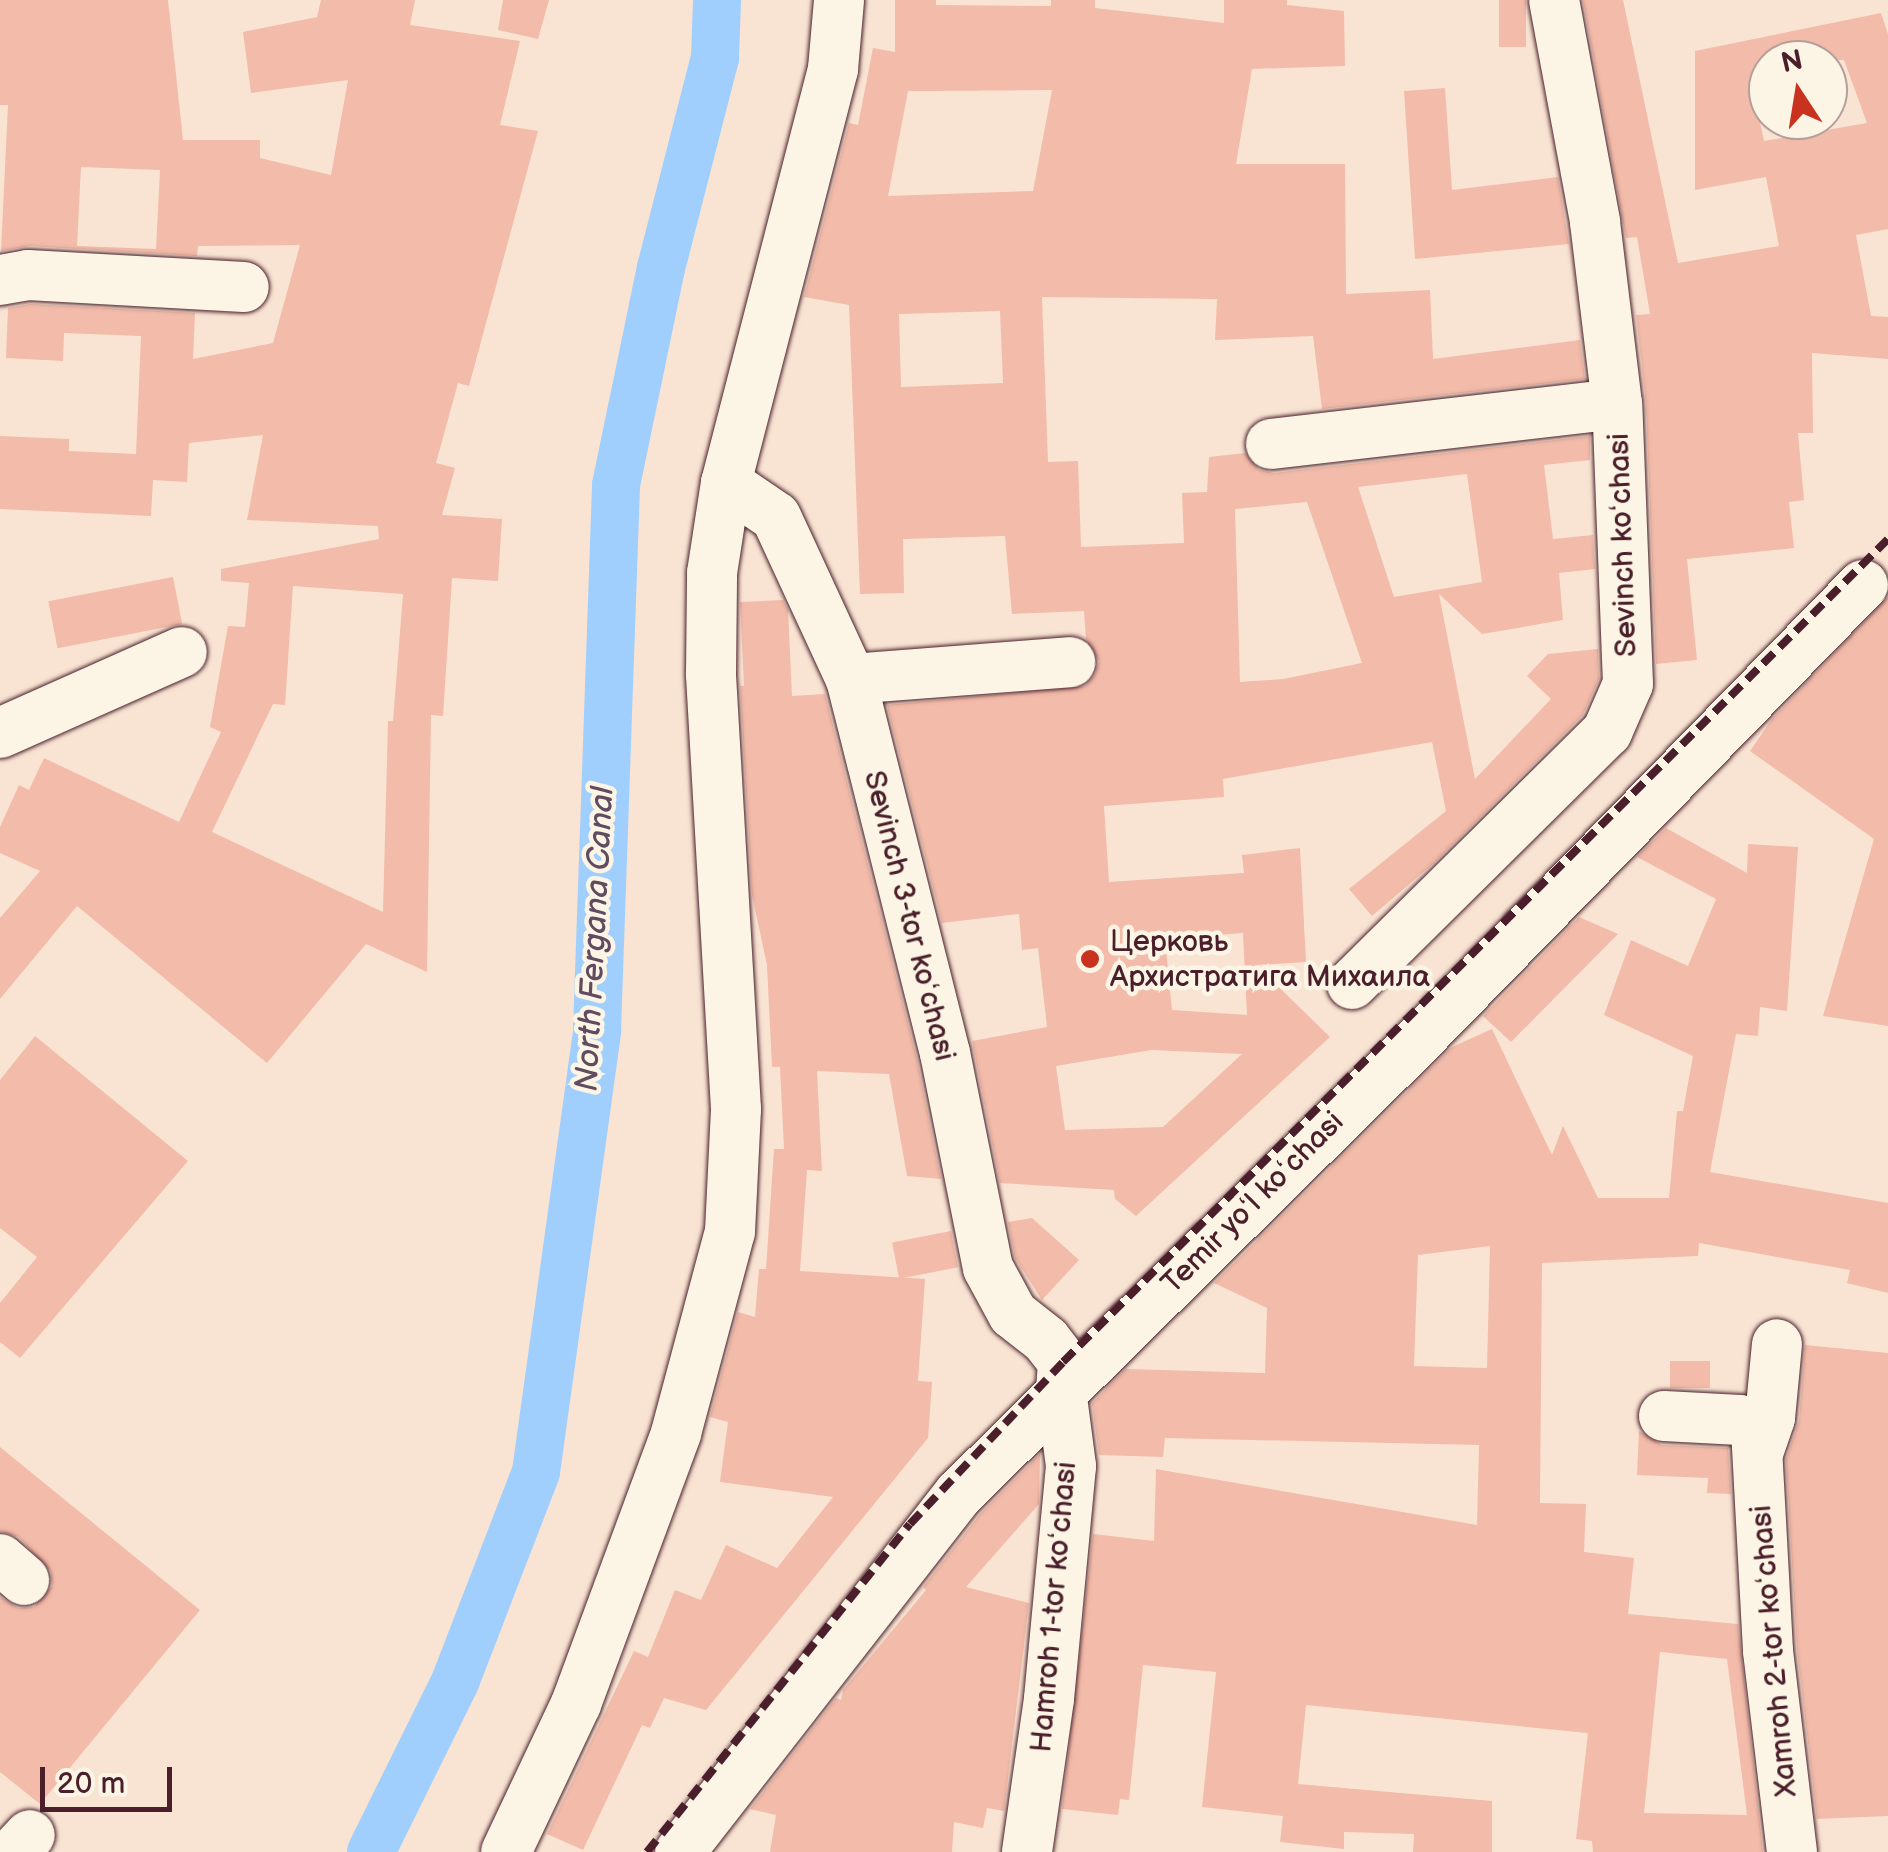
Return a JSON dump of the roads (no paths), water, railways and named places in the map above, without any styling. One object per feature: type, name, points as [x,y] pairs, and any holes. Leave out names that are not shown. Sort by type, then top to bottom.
[{"type":"street","points":[[506,1852],[576,1704],[676,1433],[730,1232],[736,1109],[711,674],[712,573],[726,483],[832,69],[840,0]]},
{"type":"street","name":"Sevinch koʻchasi","points":[[1352,984],[1607,732],[1628,684],[1616,404],[1596,221],[1554,0]]},
{"type":"street","points":[[0,280],[28,275],[244,288]]},
{"type":"street","points":[[1272,444],[1616,404]]},
{"type":"street","name":"Sevinch 3-tor koʻchasi","points":[[726,483],[776,517],[851,679],[944,1053],[988,1268],[1013,1314],[1046,1340],[1062,1376]]},
{"type":"street","name":"Temir yoʻl koʻchasi","points":[[680,1852],[959,1494],[1062,1376],[1416,1043],[1863,584]]},
{"type":"street","points":[[0,733],[182,652]]},
{"type":"street","points":[[851,679],[1070,662]]},
{"type":"street","name":"Xamroh 2-tor koʻchasi","points":[[1778,1344],[1770,1418],[1759,1450],[1768,1651],[1792,1852]]},
{"type":"street","name":"Hamroh 1-tor koʻchasi","points":[[1028,1852],[1071,1466],[1062,1376]]},
{"type":"street","points":[[1664,1416],[1740,1420],[1756,1429],[1759,1450]]},
{"type":"waterway","name":"North Fergana Canal","points":[[371,1852],[455,1682],[536,1472],[597,1030],[616,485],[661,268],[715,58],[717,0]]},
{"type":"railway","points":[[647,1852],[910,1524],[1063,1362],[1888,539]]},
{"type":"place","name":"Церковь Архистратига Михаила","points":[[1090,959]]}]
